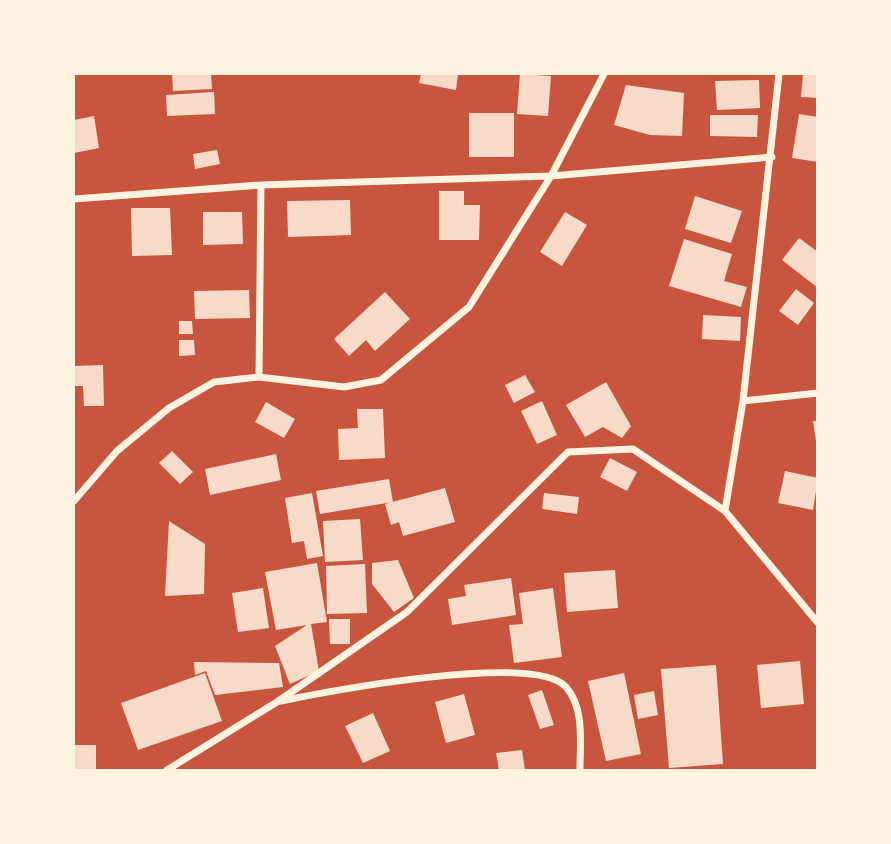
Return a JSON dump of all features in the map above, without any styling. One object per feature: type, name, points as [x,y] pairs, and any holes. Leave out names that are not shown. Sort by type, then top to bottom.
[{"type":"street","points":[[74,501],[117,451],[169,408],[214,383],[259,377],[344,387],[381,380],[469,307],[551,176],[604,74]]},
{"type":"street","points":[[725,511],[743,401],[772,157],[779,74]]},
{"type":"street","points":[[74,199],[261,185],[551,176],[772,157]]},
{"type":"street","points":[[259,377],[261,185]]},
{"type":"street","points":[[743,401],[817,393]]},
{"type":"street","points":[[167,771],[277,702],[407,611],[568,452],[633,449],[725,511],[817,623]]},
{"type":"street","points":[[277,702],[324,692],[482,671],[540,674],[564,685],[572,696],[580,725],[580,771]]},
{"type":"building","points":[[172,74],[211,74],[212,89],[173,91]]},
{"type":"building","points":[[421,74],[458,74],[456,90],[419,83]]},
{"type":"building","points":[[520,74],[551,76],[548,116],[517,114]]},
{"type":"building","points":[[803,74],[818,74],[818,98],[801,97]]},
{"type":"building","points":[[759,80],[760,108],[717,110],[715,81]]},
{"type":"building","points":[[626,85],[684,93],[682,136],[650,135],[614,125]]},
{"type":"building","points":[[214,92],[215,114],[167,116],[166,95]]},
{"type":"building","points":[[469,113],[514,113],[514,157],[469,157]]},
{"type":"building","points":[[799,114],[818,117],[818,162],[792,158]]},
{"type":"building","points":[[710,115],[758,115],[757,137],[710,136]]},
{"type":"building","points":[[94,116],[99,148],[74,153],[74,120]]},
{"type":"building","points":[[217,150],[220,164],[195,169],[193,154]]},
{"type":"building","points":[[439,191],[464,191],[464,205],[480,205],[479,240],[439,240]]},
{"type":"building","points":[[695,196],[742,211],[731,243],[685,229]]},
{"type":"building","points":[[350,200],[351,235],[288,237],[287,201]]},
{"type":"building","points":[[131,208],[170,208],[172,255],[132,256]]},
{"type":"building","points":[[203,212],[242,212],[243,244],[203,245]]},
{"type":"building","points":[[565,212],[587,225],[562,266],[540,252]]},
{"type":"building","points":[[799,238],[818,252],[818,288],[782,260]]},
{"type":"building","points":[[684,239],[732,254],[724,281],[747,287],[741,307],[669,286]]},
{"type":"building","points":[[796,289],[814,303],[798,325],[779,311]]},
{"type":"building","points":[[249,290],[250,318],[195,319],[194,291]]},
{"type":"building","points":[[385,292],[410,319],[375,351],[366,340],[349,356],[334,339]]},
{"type":"building","points":[[703,315],[741,317],[740,341],[702,339]]},
{"type":"building","points":[[179,321],[192,321],[193,334],[179,334]]},
{"type":"building","points":[[179,340],[194,340],[195,355],[179,356]]},
{"type":"building","points":[[103,365],[104,406],[84,406],[83,386],[74,386],[74,366]]},
{"type":"building","points":[[525,375],[535,392],[514,403],[505,385]]},
{"type":"building","points":[[606,382],[631,426],[622,438],[603,427],[585,437],[566,405]]},
{"type":"building","points":[[542,401],[557,435],[537,444],[521,411]]},
{"type":"building","points":[[266,402],[295,419],[284,438],[255,422]]},
{"type":"building","points":[[357,409],[383,409],[385,458],[339,460],[338,429],[358,428]]},
{"type":"building","points":[[813,421],[818,421],[818,441],[816,441]]},
{"type":"building","points":[[172,451],[193,472],[180,484],[159,463]]},
{"type":"building","points":[[276,454],[281,480],[210,495],[205,469]]},
{"type":"building","points":[[610,458],[637,472],[627,491],[600,477]]},
{"type":"building","points":[[785,471],[818,478],[813,510],[778,503]]},
{"type":"building","points":[[389,479],[393,502],[320,514],[316,491]]},
{"type":"building","points":[[445,488],[455,522],[403,536],[399,522],[391,525],[385,504]]},
{"type":"building","points":[[312,493],[323,556],[307,559],[304,541],[292,543],[285,498]]},
{"type":"building","points":[[544,493],[579,497],[577,514],[542,509]]},
{"type":"building","points":[[360,519],[363,560],[325,562],[323,521]]},
{"type":"building","points":[[169,521],[205,544],[204,594],[165,596]]},
{"type":"building","points":[[398,560],[414,598],[394,612],[372,584],[372,563]]},
{"type":"building","points":[[317,563],[327,622],[311,624],[319,671],[290,684],[275,646],[307,625],[276,630],[265,572]]},
{"type":"building","points":[[365,564],[367,613],[327,614],[326,566]]},
{"type":"building","points":[[615,570],[618,608],[567,612],[564,573]]},
{"type":"building","points":[[511,578],[516,615],[452,625],[448,599],[466,596],[464,585]]},
{"type":"building","points":[[263,588],[269,628],[238,632],[232,593]]},
{"type":"building","points":[[553,588],[562,657],[514,663],[509,625],[523,624],[519,593]]},
{"type":"building","points":[[329,619],[350,619],[350,644],[330,644]]},
{"type":"building","points":[[800,661],[804,704],[761,708],[757,665]]},
{"type":"building","points":[[194,662],[279,663],[283,687],[215,695],[206,671],[195,675]]},
{"type":"building","points":[[716,665],[723,764],[669,768],[661,669]]},
{"type":"building","points":[[205,673],[222,721],[138,750],[121,703]]},
{"type":"building","points":[[624,673],[641,754],[606,761],[588,681]]},
{"type":"building","points":[[542,690],[554,725],[540,729],[528,695]]},
{"type":"building","points":[[654,691],[658,715],[638,719],[634,695]]},
{"type":"building","points":[[464,694],[475,735],[446,743],[435,702]]},
{"type":"building","points":[[373,713],[390,751],[363,763],[345,726]]},
{"type":"building","points":[[74,745],[96,745],[96,770],[74,770]]},
{"type":"building","points":[[522,750],[525,770],[499,770],[496,753]]}]
